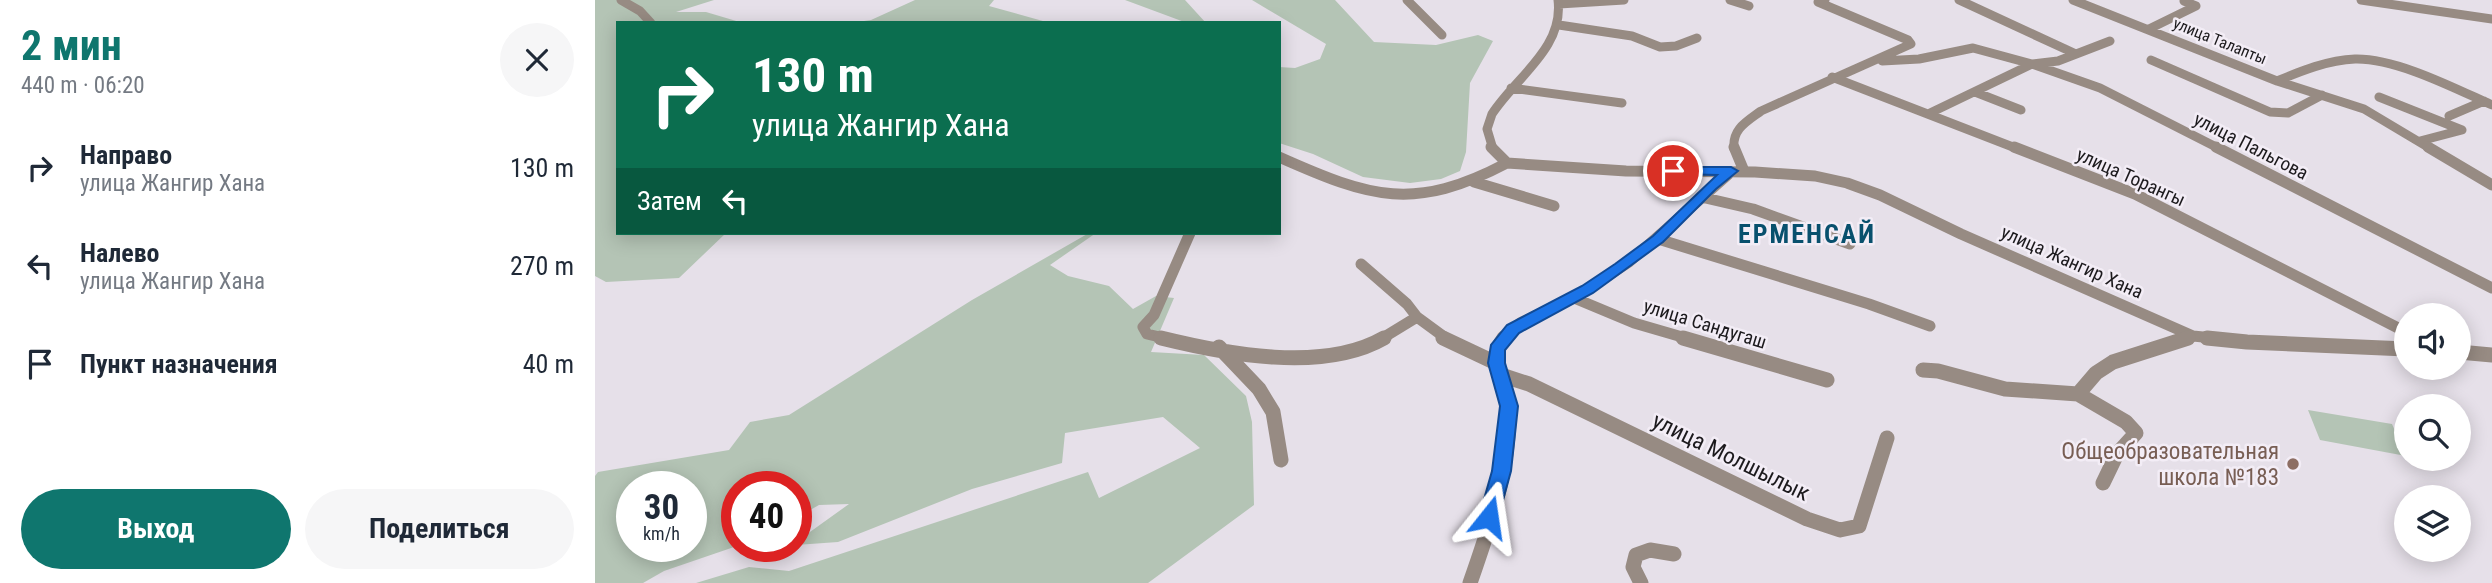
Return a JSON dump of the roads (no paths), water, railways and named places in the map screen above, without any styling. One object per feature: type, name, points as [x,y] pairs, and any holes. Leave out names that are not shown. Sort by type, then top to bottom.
[{"type":"street","points":[[621,0],[640,11],[648,21]]},
{"type":"street","points":[[1407,0],[1441,35]]},
{"type":"street","points":[[1281,158],[1359,190],[1389,196],[1427,193],[1474,182],[1507,163],[1488,142],[1486,130],[1490,118],[1511,88],[1542,57],[1559,25],[1558,2],[1624,0]]},
{"type":"street","points":[[1730,0],[1749,6]]},
{"type":"street","points":[[1470,583],[1501,471],[1509,406],[1499,369],[1497,349],[1513,329],[1602,282],[1658,239],[1711,186],[1737,171],[1734,134],[1742,123],[1832,77],[1911,44],[1818,2],[1825,0]]},
{"type":"street","points":[[1959,0],[2076,54]]},
{"type":"street","name":"улица Талапты","points":[[2073,0],[2277,82],[2377,115],[2492,185]]},
{"type":"street","points":[[2361,0],[2492,19]]},
{"type":"street","points":[[2149,29],[2196,6],[2183,1]]},
{"type":"street","points":[[1559,25],[1632,36],[1660,47],[1676,46],[1697,38]]},
{"type":"street","points":[[1928,114],[2032,64],[2058,61],[2110,41]]},
{"type":"street","name":"улица Пальгова","points":[[1870,61],[1919,59],[1973,48],[2032,64],[2100,88],[2492,288]]},
{"type":"street","name":"улица Талапты","points":[[2277,82],[2321,64],[2356,58],[2394,67],[2484,104]]},
{"type":"street","points":[[2151,60],[2270,112],[2288,113],[2322,95]]},
{"type":"street","name":"улица Торангы","points":[[1832,77],[2135,194],[2394,326]]},
{"type":"street","points":[[1511,88],[1622,103]]},
{"type":"street","points":[[1975,92],[2021,110]]},
{"type":"street","points":[[2379,97],[2462,130],[2420,141]]},
{"type":"street","points":[[2449,116],[2484,104],[2492,113]]},
{"type":"street","name":"улица Жангир Хана","points":[[1507,163],[1626,171],[1737,171],[1815,176],[1847,183],[1881,195],[1985,245],[2193,336],[2247,342],[2394,348]]},
{"type":"street","points":[[1474,182],[1554,206]]},
{"type":"street","points":[[1701,197],[1753,209],[1850,244]]},
{"type":"street","points":[[1189,235],[1154,315],[1143,327],[1147,334],[1291,357],[1326,357],[1355,351],[1417,317]]},
{"type":"street","points":[[1658,239],[1856,300],[1930,326]]},
{"type":"street","points":[[1361,264],[1417,317],[1443,337],[1499,369]]},
{"type":"street","name":"улица Сандугаш","points":[[1574,298],[1635,323],[1827,380]]},
{"type":"street","points":[[2078,394],[2096,373],[2113,362],[2193,336]]},
{"type":"street","points":[[1219,347],[1259,389],[1273,412],[1281,460]]},
{"type":"street","points":[[2471,353],[2492,355]]},
{"type":"street","name":"улица Молшылык","points":[[1499,369],[1807,519],[1842,531],[1853,531],[1859,526],[1887,438]]},
{"type":"street","points":[[1923,370],[2005,389],[2078,394],[2126,422],[2136,433],[2117,454],[2103,483]]},
{"type":"street","points":[[1641,583],[1633,567],[1636,555],[1650,550],[1674,554]]},
{"type":"place","name":"Общеобразовательная школа №183","points":[[2293,464]]},
{"type":"district","name":"ЕРМЕНСАЙ","points":[[1807,234]]}]
